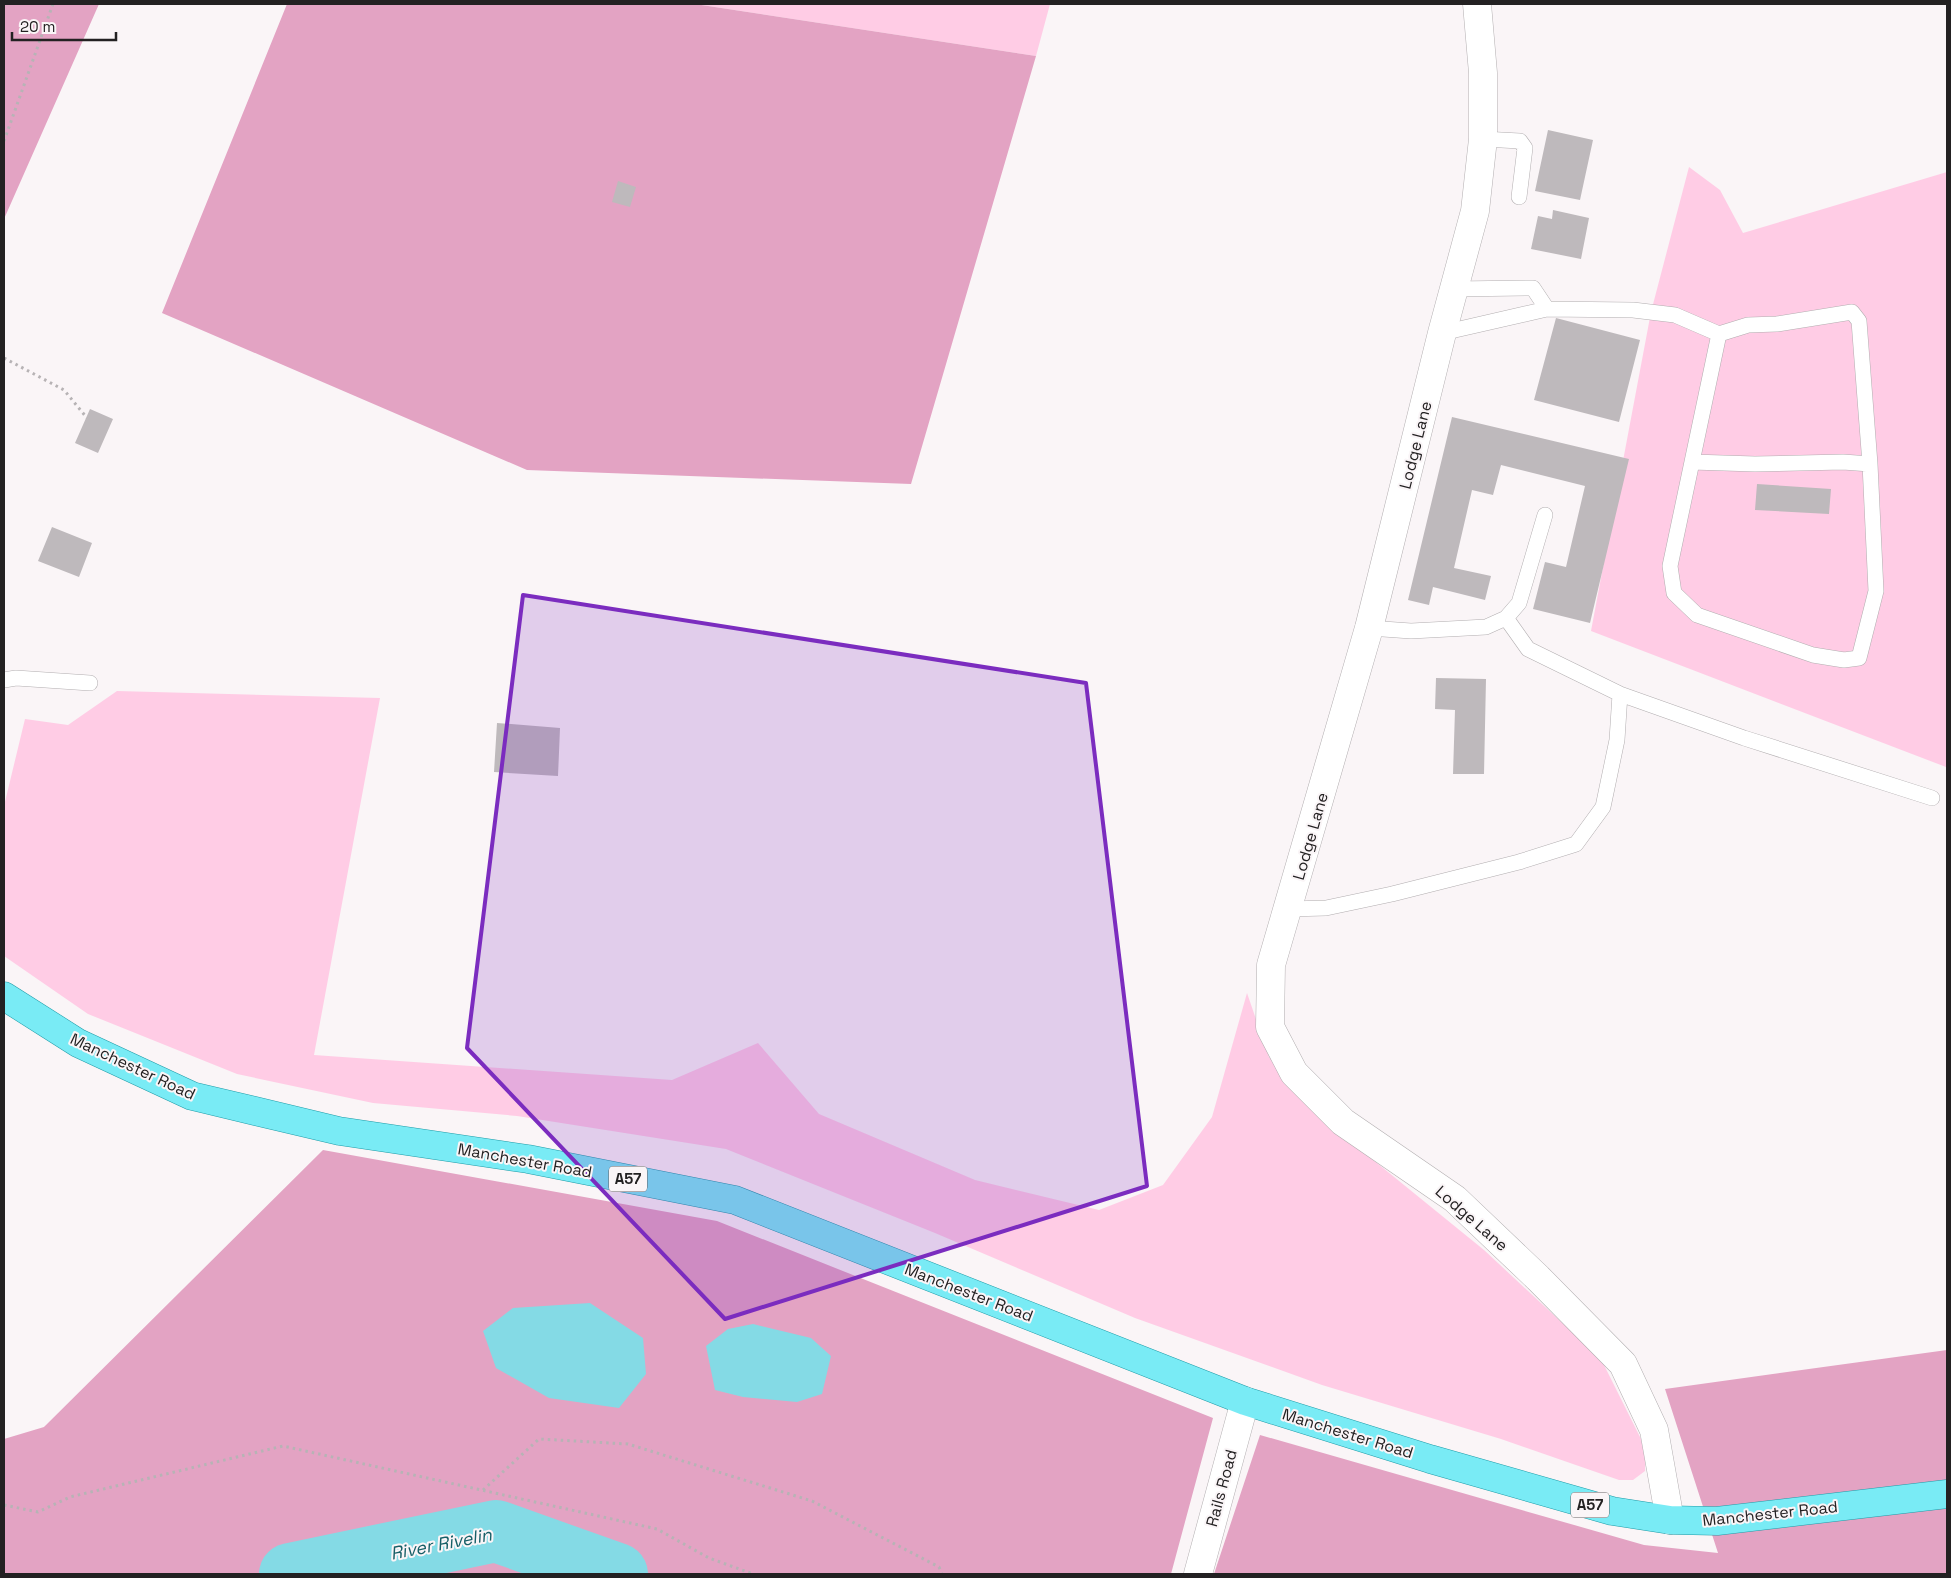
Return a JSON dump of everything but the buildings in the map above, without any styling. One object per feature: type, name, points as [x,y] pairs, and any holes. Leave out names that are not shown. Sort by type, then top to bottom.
[{"type":"main road","name":"Manchester Road","points":[[4,996],[78,1043],[192,1096],[339,1131],[528,1159],[735,1200],[1245,1402],[1430,1459],[1612,1511],[1670,1520],[1717,1521],[1947,1494]]},
{"type":"street","name":"Lodge Lane","points":[[1477,4],[1483,73],[1483,139],[1475,211],[1442,333],[1370,628],[1271,965],[1270,1027],[1294,1073],[1343,1122],[1455,1199],[1538,1278],[1623,1364],[1654,1430],[1670,1520]]},
{"type":"street","name":"Rails Road","points":[[1198,1574],[1245,1402]]},
{"type":"lane","points":[[1483,139],[1520,141],[1525,148],[1519,197]]},
{"type":"lane","points":[[1454,289],[1533,288],[1547,309]]},
{"type":"lane","points":[[1442,333],[1547,309],[1633,310],[1675,315],[1719,334],[1748,325],[1777,324],[1852,312],[1859,321],[1870,464],[1876,591],[1859,658],[1844,660],[1813,654],[1697,615],[1674,593],[1670,566],[1719,334]]},
{"type":"lane","points":[[1692,462],[1870,464]]},
{"type":"lane","points":[[1370,628],[1411,631],[1486,626],[1506,618],[1519,603],[1545,515]]},
{"type":"lane","points":[[1506,618],[1528,649],[1620,694],[1744,738],[1932,798]]},
{"type":"lane","points":[[4,680],[16,678],[90,683]]},
{"type":"lane","points":[[1289,909],[1326,908],[1392,894],[1519,862],[1576,844],[1602,807],[1617,740],[1620,694]]},
{"type":"path","points":[[4,141],[53,4]]},
{"type":"path","points":[[4,358],[64,390],[87,418]]},
{"type":"path","points":[[482,1490],[539,1439],[628,1444],[812,1501],[939,1566],[942,1574]]},
{"type":"path","points":[[4,1505],[38,1512],[70,1497],[284,1446],[657,1529],[709,1558],[753,1574]]},
{"type":"highlighted area","points":[[523,595],[1086,683],[1147,1186],[725,1319],[467,1048]]},
{"type":"shaded area","points":[[4,4],[99,4],[4,219]]},
{"type":"shaded area","points":[[287,4],[695,4],[1036,56],[911,484],[527,470],[162,313]]},
{"type":"shaded area","points":[[695,4],[1050,4],[1036,56]]},
{"type":"shaded area","points":[[1689,167],[1720,190],[1743,233],[1947,172],[1946,767],[1591,631],[1651,312]]},
{"type":"shaded area","points":[[117,691],[380,698],[314,1055],[672,1080],[758,1043],[819,1114],[975,1180],[1099,1210],[1163,1185],[1212,1117],[1247,993],[1269,1057],[1340,1133],[1484,1250],[1601,1359],[1646,1449],[1645,1471],[1633,1480],[1619,1480],[1501,1439],[1322,1385],[1135,1318],[935,1233],[726,1149],[517,1116],[373,1103],[237,1074],[88,1014],[4,956],[4,806],[25,719],[68,725]]},
{"type":"shaded area","points":[[323,1150],[717,1221],[1213,1418],[1171,1574],[4,1574],[4,1439],[44,1427]]},
{"type":"shaded area","points":[[1947,1350],[1947,1574],[1214,1574],[1260,1435],[1644,1545],[1718,1553],[1665,1389]]},
{"type":"water","points":[[590,1303],[643,1338],[646,1374],[619,1408],[549,1398],[496,1368],[483,1331],[513,1308]]},
{"type":"water","points":[[753,1324],[811,1338],[831,1356],[822,1394],[797,1402],[743,1397],[715,1390],[706,1346],[728,1329]]},
{"type":"waterway","name":"River Rivelin","points":[[290,1574],[496,1531],[617,1574]]}]
